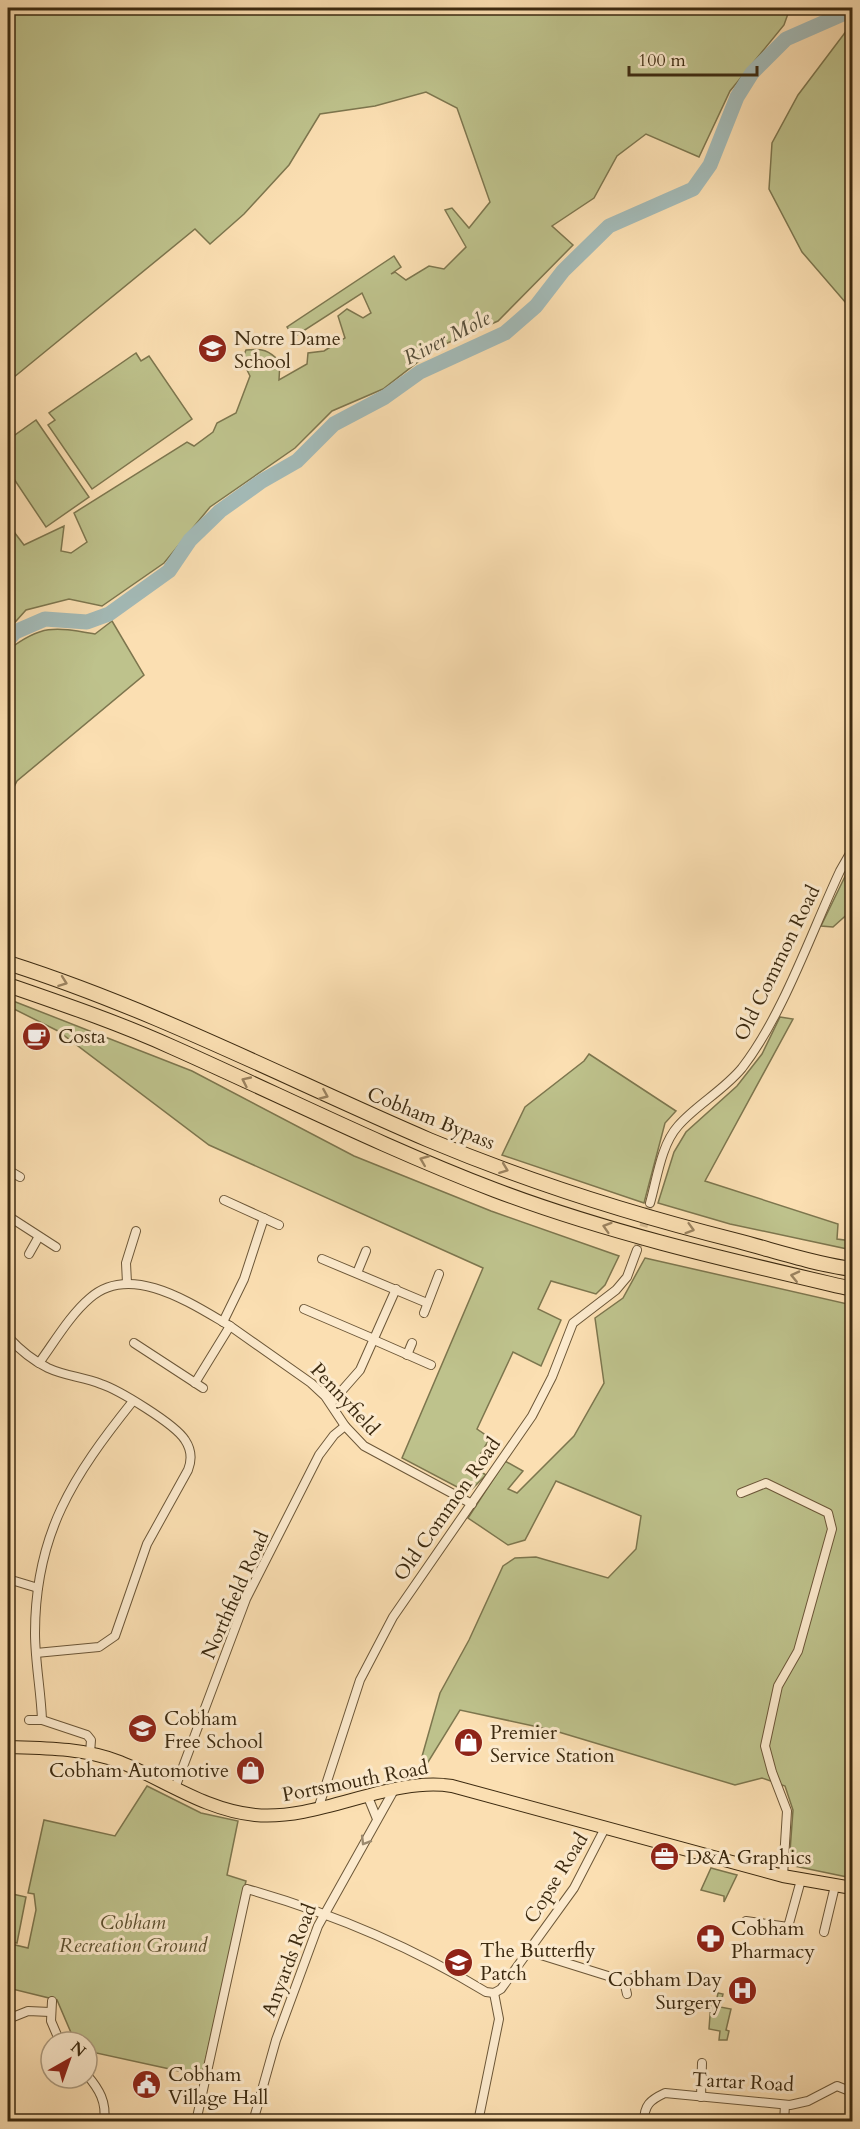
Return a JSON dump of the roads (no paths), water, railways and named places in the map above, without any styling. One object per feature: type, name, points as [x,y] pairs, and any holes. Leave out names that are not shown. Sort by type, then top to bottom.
[{"type":"highway","name":"Cobham Bypass","points":[[8,961],[176,1026],[432,1141],[556,1189],[701,1232],[852,1269]]},
{"type":"highway","name":"Cobham Bypass","points":[[8,985],[171,1046],[407,1154],[496,1190],[604,1226],[710,1256],[852,1289]]},
{"type":"main road","name":"Portsmouth Road","points":[[8,1747],[57,1748],[90,1753],[129,1765],[216,1807],[253,1815],[285,1815],[394,1790],[427,1785],[452,1786],[783,1876],[852,1888]]},
{"type":"street","name":"Old Common Road","points":[[650,1203],[667,1143],[677,1126],[713,1097],[742,1067],[757,1043],[852,850]]},
{"type":"street","points":[[8,1170],[21,1177]]},
{"type":"street","points":[[224,1200],[279,1225]]},
{"type":"street","points":[[8,1216],[38,1238],[56,1247]]},
{"type":"street","points":[[195,1383],[226,1324],[264,1218]]},
{"type":"street","points":[[39,1363],[89,1299],[110,1286],[127,1283],[126,1263],[136,1231]]},
{"type":"street","points":[[29,1254],[38,1238]]},
{"type":"street","name":"Old Common Road","points":[[318,1809],[348,1712],[374,1649],[403,1600],[532,1416],[552,1377],[573,1323],[616,1290],[627,1277],[638,1250]]},
{"type":"street","points":[[357,1273],[366,1251]]},
{"type":"street","points":[[322,1259],[427,1303]]},
{"type":"street","points":[[424,1313],[439,1274]]},
{"type":"street","name":"Pennyfield","points":[[127,1283],[150,1286],[226,1324],[300,1373],[331,1403],[345,1426],[372,1451],[472,1504]]},
{"type":"street","points":[[331,1403],[356,1378],[396,1289]]},
{"type":"street","points":[[304,1310],[431,1365]]},
{"type":"street","points":[[8,1337],[39,1363],[57,1372],[99,1383],[133,1401],[183,1438],[190,1456],[188,1470],[147,1544],[116,1636],[99,1647],[36,1653]]},
{"type":"street","points":[[134,1343],[203,1388]]},
{"type":"street","points":[[407,1354],[412,1343]]},
{"type":"street","points":[[42,1720],[36,1653],[38,1588],[47,1539],[69,1491],[98,1444],[133,1401]]},
{"type":"street","name":"Northfield Road","points":[[175,1788],[246,1599],[320,1455],[334,1435],[345,1426]]},
{"type":"street","points":[[741,1493],[766,1483],[828,1513],[832,1529],[798,1650],[778,1686],[765,1746],[787,1811],[783,1876]]},
{"type":"street","points":[[8,1579],[38,1588]]},
{"type":"street","points":[[29,1720],[42,1720],[89,1736],[90,1753]]},
{"type":"street","name":"Anyards Road","points":[[253,2121],[279,2031],[324,1914],[394,1790]]},
{"type":"street","points":[[368,1797],[377,1819]]},
{"type":"street","name":"Copse Road","points":[[494,1993],[501,1989],[574,1888],[605,1828]]},
{"type":"street","points":[[746,1921],[788,1927],[801,1880]]},
{"type":"street","points":[[824,1932],[835,1886]]},
{"type":"street","points":[[196,2121],[247,1889],[324,1914],[380,1936],[494,1993],[498,2019],[478,2121]]},
{"type":"street","points":[[528,1952],[624,1981],[636,1977]]},
{"type":"street","points":[[624,1981],[627,1995]]},
{"type":"street","points":[[52,2001],[50,2012],[56,2030]]},
{"type":"street","points":[[8,2019],[28,2011],[50,2012]]},
{"type":"street","points":[[701,2097],[702,2063]]},
{"type":"street","name":"Tartar Road","points":[[644,2121],[644,2109],[651,2099],[665,2094],[785,2105],[808,2101],[837,2086],[852,2092]]},
{"type":"street","points":[[98,2090],[105,2109],[104,2121]]},
{"type":"street","points":[[784,2121],[785,2105]]},
{"type":"waterway","name":"River Mole","points":[[8,640],[15,632],[45,619],[87,622],[109,614],[169,571],[190,540],[220,511],[262,481],[297,461],[334,424],[385,397],[420,372],[505,333],[536,306],[563,271],[609,226],[693,189],[710,165],[737,97],[752,73],[786,39],[843,14],[852,14]]},
{"type":"tunnel","points":[[637,1250],[650,1203]]},
{"type":"place","name":"Notre Dame School","points":[[213,349]]},
{"type":"place","name":"Costa","points":[[37,1036]]},
{"type":"place","name":"Cobham Free School","points":[[143,1729]]},
{"type":"place","name":"Premier Service Station","points":[[469,1743]]},
{"type":"place","name":"Cobham Automotive","points":[[250,1770]]},
{"type":"place","name":"D&A Graphics","points":[[665,1857]]},
{"type":"place","name":"Cobham Pharmacy","points":[[710,1939]]},
{"type":"place","name":"The Butterfly Patch","points":[[459,1962]]},
{"type":"place","name":"Cobham Day Surgery","points":[[743,1991]]},
{"type":"place","name":"Cobham Village Hall","points":[[147,2085]]},
{"type":"park label","name":"Cobham Recreation Ground","points":[[133,1934]]}]
